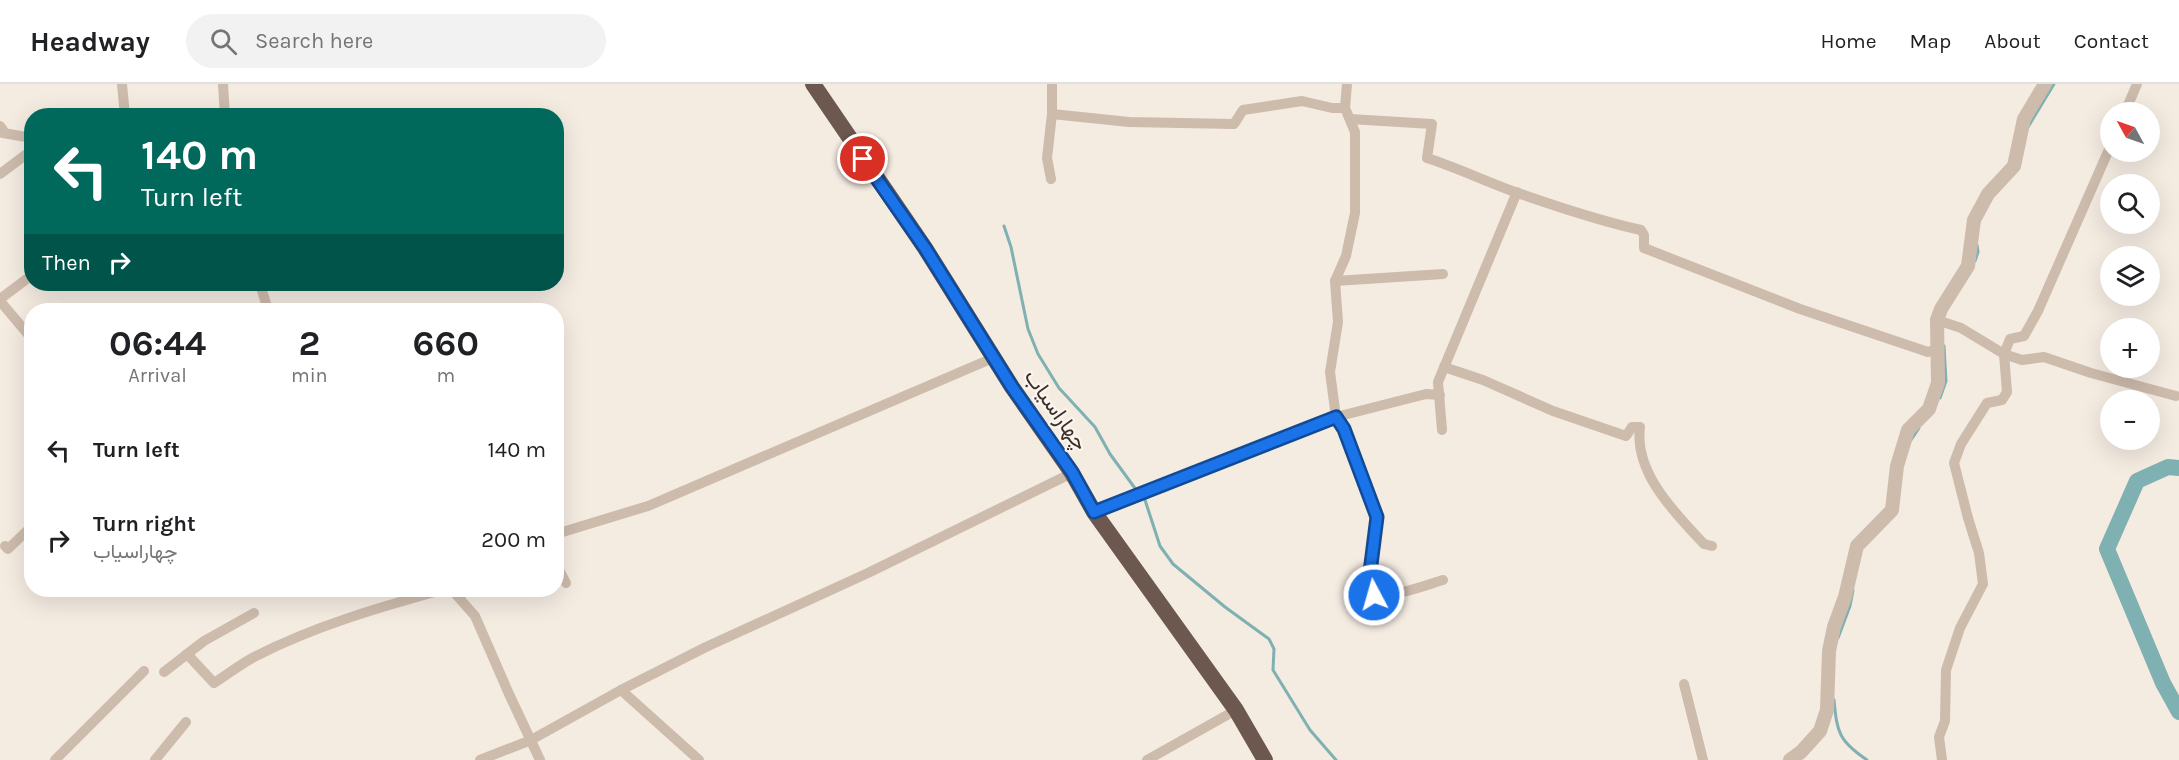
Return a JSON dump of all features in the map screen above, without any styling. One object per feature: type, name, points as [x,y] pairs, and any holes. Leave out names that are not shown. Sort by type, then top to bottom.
[{"type":"highway","name":"چهاراسیاب","points":[[813,84],[925,248],[993,358],[1072,472],[1094,512],[1236,710],[1265,760]]},
{"type":"street","points":[[122,84],[124,108]]},
{"type":"street","points":[[223,84],[224,108]]},
{"type":"street","points":[[1051,179],[1047,158],[1053,114],[1052,84]]},
{"type":"street","points":[[1347,84],[1347,114],[1355,132],[1355,213],[1346,256],[1335,281],[1338,322],[1330,372],[1336,417],[1344,429],[1377,517],[1368,588],[1369,592],[1374,595],[1397,593],[1443,580]]},
{"type":"street","points":[[1790,760],[1801,752],[1820,731],[1827,710],[1829,651],[1857,546],[1892,510],[1898,466],[1908,429],[1929,409],[1938,383],[1937,320],[1941,309],[1968,266],[1974,220],[1988,194],[2014,166],[2024,119],[2045,84]]},
{"type":"street","points":[[2129,102],[2137,84]]},
{"type":"street","points":[[1053,114],[1129,122],[1234,124],[1243,110],[1302,101],[1347,114],[1432,124],[1427,158],[1517,192],[1641,230],[1644,235],[1644,248],[1800,309],[1928,352],[1937,349]]},
{"type":"street","points":[[1,129],[3,133],[24,137]]},
{"type":"street","points":[[0,174],[24,156]]},
{"type":"street","points":[[1942,760],[1939,737],[1945,721],[1946,670],[1960,628],[1983,584],[1979,553],[1954,463],[1961,444],[1987,404],[2002,400],[2007,392],[2004,354],[2010,339],[2024,336],[2038,311],[2103,162]]},
{"type":"street","points":[[1442,430],[1438,382],[1517,192]]},
{"type":"street","points":[[1335,281],[1443,274]]},
{"type":"street","points":[[24,281],[0,300],[24,329]]},
{"type":"street","points":[[1937,320],[1961,328],[2004,354],[2022,360],[2044,357],[2091,373],[2176,396]]},
{"type":"street","points":[[564,532],[648,506],[993,358]]},
{"type":"street","points":[[1444,367],[1483,380],[1553,411],[1626,436],[1632,427],[1640,427],[1637,444],[1654,484],[1704,544],[1712,546]]},
{"type":"street","points":[[1094,512],[1336,417],[1426,394],[1440,395]]},
{"type":"street","points":[[480,760],[531,740],[621,690],[706,647],[868,573],[1072,472]]},
{"type":"street","points":[[5,546],[8,549],[24,534]]},
{"type":"street","points":[[564,579],[566,583]]},
{"type":"street","points":[[187,654],[214,683],[255,656],[385,606],[417,597]]},
{"type":"street","points":[[458,597],[475,615],[508,694],[540,760]]},
{"type":"street","points":[[164,672],[204,641],[254,613]]},
{"type":"street","points":[[55,760],[144,671]]},
{"type":"street","points":[[1684,684],[1703,760]]},
{"type":"street","points":[[621,690],[699,760]]},
{"type":"street","points":[[1147,760],[1236,710]]},
{"type":"street","points":[[155,760],[186,722]]},
{"type":"waterway","points":[[2028,127],[2054,84]]},
{"type":"waterway","points":[[1004,226],[1011,247],[1028,329],[1038,354],[1059,388],[1095,427],[1110,454],[1137,491]]},
{"type":"waterway","points":[[1975,261],[1978,252],[1977,245]]},
{"type":"waterway","points":[[1940,398],[1946,381],[1944,346]]},
{"type":"waterway","points":[[1911,440],[1919,428]]},
{"type":"waterway","points":[[2179,468],[2168,467],[2137,481],[2107,549],[2163,683],[2179,712]]},
{"type":"waterway","points":[[1141,496],[1145,500],[1160,546],[1173,564],[1225,607],[1269,639],[1274,649],[1273,670],[1310,730],[1336,760]]},
{"type":"waterway","points":[[1838,638],[1850,606],[1853,590]]},
{"type":"waterway","points":[[1834,700],[1836,721],[1841,735],[1850,747],[1867,760]]},
{"type":"route","points":[[863,159],[925,248],[1012,387],[1072,472],[1094,512],[1336,417],[1344,429],[1375,507],[1376,541],[1368,588],[1369,592],[1374,595]]}]
